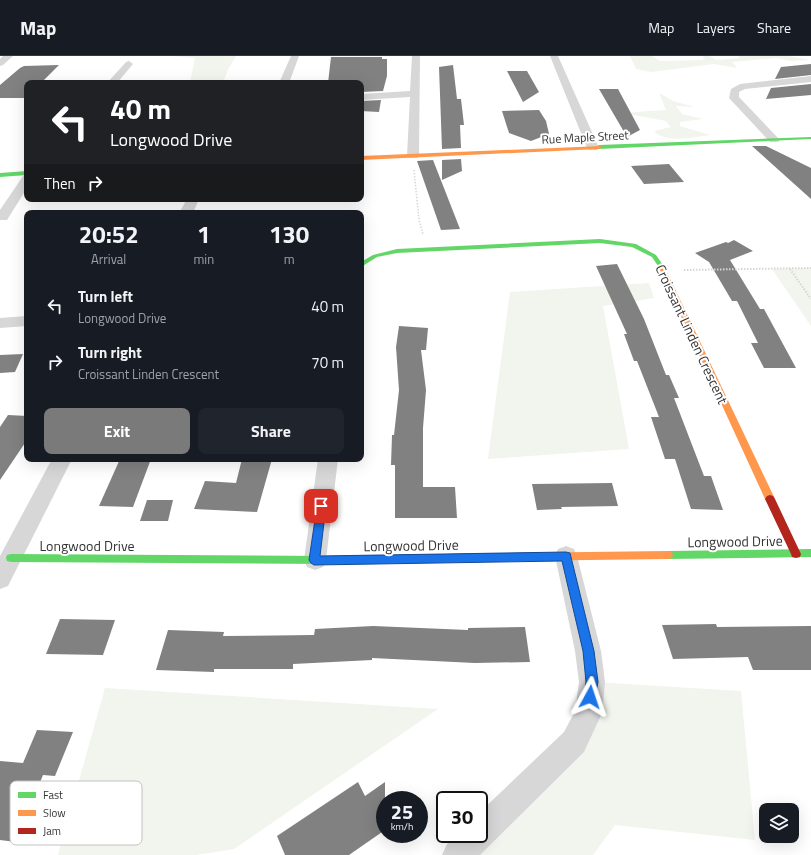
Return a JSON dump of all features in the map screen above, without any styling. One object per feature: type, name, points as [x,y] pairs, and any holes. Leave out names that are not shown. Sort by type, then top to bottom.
[{"type":"street","points":[[0,63],[9,56]]},
{"type":"street","points":[[285,80],[296,56]]},
{"type":"street","points":[[413,156],[416,56]]},
{"type":"street","points":[[554,56],[593,148]]},
{"type":"street","points":[[115,80],[129,64]]},
{"type":"street","points":[[774,140],[734,98],[734,90],[743,86],[811,78]]},
{"type":"street","points":[[364,97],[415,94]]},
{"type":"street","name":"Rue Maple Street","points":[[364,158],[811,138]]},
{"type":"street","points":[[0,174],[24,173]]},
{"type":"street","points":[[2,217],[24,184]]},
{"type":"street","name":"Croissant Linden Crescent","points":[[364,262],[382,253],[600,241],[634,245],[654,256],[660,263],[796,554]]},
{"type":"street","points":[[0,323],[24,321]]},
{"type":"street","points":[[0,579],[60,462]]},
{"type":"street","points":[[314,560],[328,462]]},
{"type":"street","name":"Longwood Drive","points":[[11,558],[314,560],[811,554]]},
{"type":"street","points":[[458,855],[574,742],[588,713],[592,682],[588,651],[566,556]]},
{"type":"path","points":[[413,168],[419,220],[427,250]]},
{"type":"path","points":[[663,270],[811,268]]},
{"type":"path","points":[[789,269],[811,299]]},
{"type":"shaded area","points":[[171,56],[236,56],[228,69],[224,80],[191,80],[195,58]]},
{"type":"shaded area","points":[[630,56],[652,56],[660,61],[704,60],[703,56],[710,56],[716,60],[739,58],[739,56],[788,56],[811,60],[791,61],[776,58],[732,62],[737,68],[714,64],[651,72],[636,69]]},
{"type":"shaded area","points":[[659,93],[673,101],[695,107],[676,106],[682,114],[703,119],[680,122],[680,126],[710,135],[673,139],[659,135],[654,131],[671,127],[666,121],[623,113],[666,110]]},
{"type":"shaded area","points":[[811,268],[811,326],[772,269]]},
{"type":"shaded area","points":[[649,283],[654,298],[603,306],[629,449],[488,459],[510,292]]},
{"type":"shaded area","points":[[592,682],[741,691],[755,840],[615,825],[593,855],[458,855],[470,843],[488,843],[488,826],[574,742]]},
{"type":"shaded area","points":[[105,688],[438,709],[234,849],[196,855],[58,855],[61,845],[142,845],[142,781],[79,781]]},
{"type":"building","points":[[331,57],[382,57],[382,59],[387,59],[387,76],[383,91],[364,92],[364,80],[328,80]]},
{"type":"building","points":[[811,64],[811,75],[775,79],[781,67]]},
{"type":"building","points":[[59,65],[44,80],[24,80],[24,98],[0,98],[0,85],[24,66]]},
{"type":"building","points":[[453,65],[457,99],[461,99],[464,125],[460,125],[461,148],[442,149],[439,67]]},
{"type":"building","points":[[507,71],[527,71],[539,92],[523,102]]},
{"type":"building","points":[[811,84],[811,95],[766,99],[771,88]]},
{"type":"building","points":[[599,89],[618,89],[640,130],[627,137]]},
{"type":"building","points":[[381,100],[379,112],[364,111],[364,101]]},
{"type":"building","points":[[539,110],[546,121],[549,134],[531,141],[509,133],[502,111]]},
{"type":"building","points":[[752,146],[766,146],[811,168],[811,199]]},
{"type":"building","points":[[461,159],[462,171],[442,180],[442,160]]},
{"type":"building","points":[[433,160],[460,229],[441,230],[417,161]]},
{"type":"building","points":[[669,164],[684,182],[644,184],[631,166]]},
{"type":"building","points":[[734,240],[753,251],[730,260],[760,309],[764,309],[796,368],[764,368],[751,343],[758,343],[737,301],[732,301],[709,262],[695,253]]},
{"type":"building","points":[[617,264],[644,319],[666,375],[669,375],[679,398],[674,398],[704,476],[711,476],[723,510],[691,509],[675,459],[665,459],[651,417],[659,417],[637,361],[634,361],[624,334],[627,334],[596,266]]},
{"type":"building","points":[[399,326],[428,328],[426,350],[421,350],[426,390],[423,428],[423,487],[455,487],[457,518],[395,518],[395,465],[391,465],[392,435],[394,435],[399,390],[396,347]]},
{"type":"building","points":[[23,354],[15,372],[0,373],[0,355]]},
{"type":"building","points":[[8,415],[24,416],[24,444],[0,480],[0,427]]},
{"type":"building","points":[[119,462],[150,462],[133,507],[99,506]]},
{"type":"building","points":[[241,462],[271,462],[257,512],[194,509],[205,481],[236,483]]},
{"type":"building","points":[[612,483],[618,506],[561,507],[562,509],[537,510],[532,484]]},
{"type":"building","points":[[147,500],[173,500],[168,521],[140,521]]},
{"type":"building","points":[[60,619],[115,620],[103,655],[46,654]]},
{"type":"building","points":[[716,624],[717,627],[811,626],[811,670],[753,670],[748,657],[673,659],[662,625]]},
{"type":"building","points":[[373,626],[468,630],[468,628],[525,627],[530,662],[475,663],[372,658],[372,660],[293,664],[293,669],[214,669],[214,672],[156,670],[168,630],[224,632],[223,636],[314,635],[315,629]]},
{"type":"building","points":[[37,730],[73,732],[55,776],[43,775],[41,781],[10,781],[10,841],[0,840],[0,761],[23,763]]},
{"type":"building","points":[[358,782],[365,796],[385,782],[385,791],[376,791],[376,836],[349,855],[285,855],[277,836]]},
{"type":"traffic: fast","points":[[599,147],[811,138]]},
{"type":"traffic: fast","points":[[0,175],[24,173]]},
{"type":"traffic: fast","points":[[364,263],[375,256],[397,251],[600,241],[634,245],[654,256],[662,268]]},
{"type":"traffic: fast","points":[[668,555],[811,553]]},
{"type":"traffic: fast","points":[[11,558],[325,560]]},
{"type":"traffic: slow","points":[[364,158],[599,147]]},
{"type":"traffic: slow","points":[[662,268],[770,499]]},
{"type":"traffic: slow","points":[[508,557],[668,555]]},
{"type":"traffic: jam","points":[[770,499],[796,554]]},
{"type":"traffic: jam","points":[[325,560],[508,557]]},
{"type":"route","points":[[321,506],[314,560],[566,556],[588,651],[592,682],[590,697]]}]
